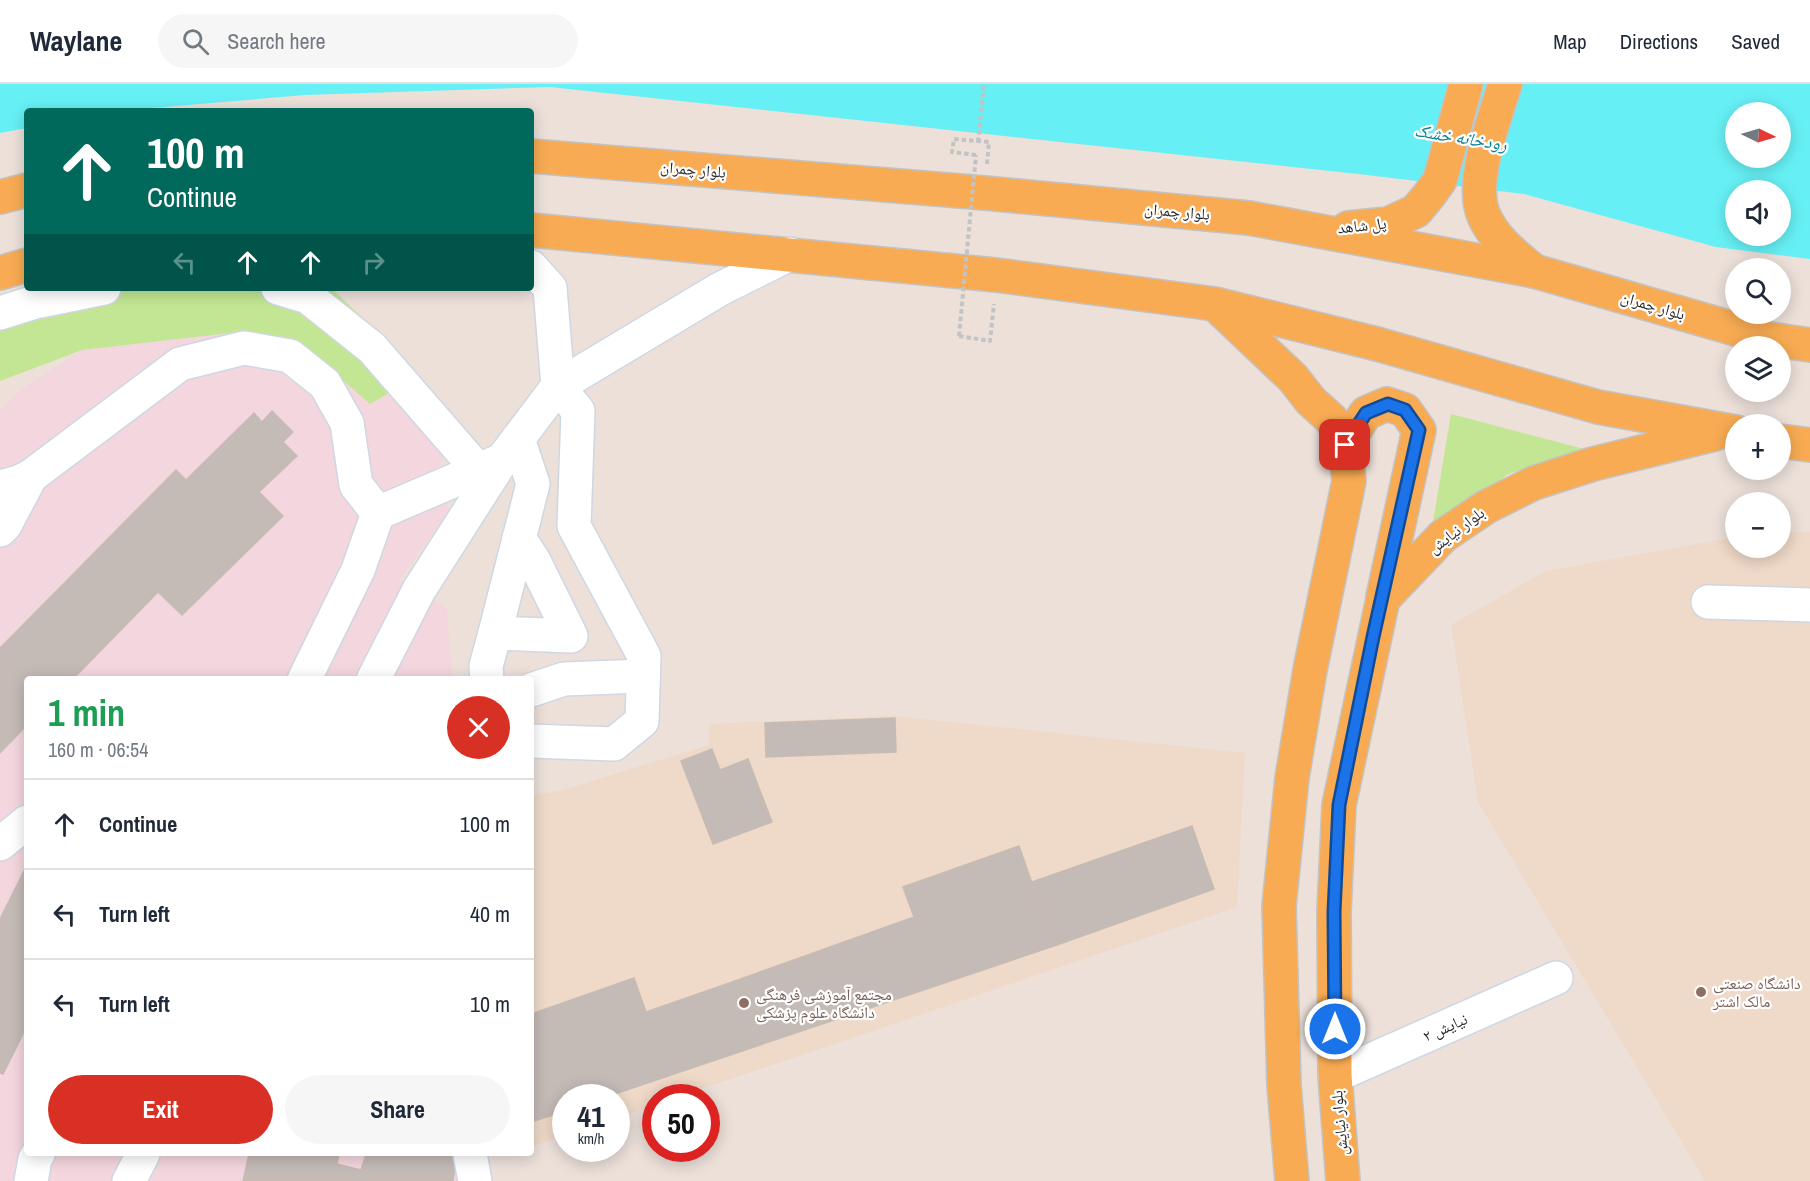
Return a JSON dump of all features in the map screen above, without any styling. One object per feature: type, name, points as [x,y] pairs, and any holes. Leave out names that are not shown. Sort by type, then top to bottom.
[{"type":"main road","name":"پل شاهد","points":[[1310,229],[1388,224],[1416,211],[1440,180],[1466,84]]},
{"type":"main road","points":[[1505,84],[1479,177],[1479,201],[1484,217],[1500,241],[1534,271]]},
{"type":"main road","name":"بلوار چمران","points":[[534,156],[985,193],[1249,218],[1534,271],[1770,339],[1810,345]]},
{"type":"main road","points":[[0,197],[24,191]]},
{"type":"main road","points":[[534,230],[1055,282],[1215,304],[1377,344],[1598,407],[1725,430]]},
{"type":"main road","points":[[0,273],[24,266]]},
{"type":"main road","points":[[1215,304],[1293,378],[1311,401],[1332,420],[1345,445],[1349,481],[1310,670],[1292,778],[1279,906],[1284,1084],[1292,1181]]},
{"type":"main road","points":[[1345,445],[1366,413],[1388,404],[1405,410],[1419,430],[1383,599]]},
{"type":"main road","name":"بلوار نیایش","points":[[1343,1181],[1335,1076],[1334,912],[1339,805],[1383,599],[1443,536],[1486,507],[1534,483],[1593,464],[1725,432]]},
{"type":"main road","points":[[1791,442],[1810,445]]},
{"type":"main road","points":[[1292,778],[1344,783]]},
{"type":"street","points":[[375,676],[419,590],[499,456],[558,386],[720,288],[790,254]]},
{"type":"street","points":[[534,270],[550,288],[558,386],[578,411],[574,526],[644,656],[642,721],[614,744],[534,741]]},
{"type":"street","points":[[0,313],[35,302],[89,291]]},
{"type":"street","points":[[288,291],[308,297],[533,484],[486,666],[487,676]]},
{"type":"street","points":[[0,487],[31,476],[180,364],[244,348],[290,356],[325,384],[347,423],[356,484],[378,513]]},
{"type":"street","points":[[306,676],[358,570],[378,513],[499,456]]},
{"type":"street","points":[[0,530],[5,525],[31,476]]},
{"type":"street","points":[[495,633],[571,636],[534,561],[519,538]]},
{"type":"street","points":[[1708,602],[1810,605]]},
{"type":"street","points":[[534,689],[564,680],[643,676]]},
{"type":"street","points":[[0,844],[24,824]]},
{"type":"street","name":"نیایش ۲","points":[[1335,1076],[1556,978]]},
{"type":"street","points":[[31,1181],[37,1156]]},
{"type":"street","points":[[129,1181],[141,1156]]},
{"type":"street","points":[[470,1156],[475,1181]]},
{"type":"path","points":[[984,84],[978,141],[954,139],[952,152],[976,155],[959,336],[990,341]]},
{"type":"shaded area","points":[[230,333],[303,345],[370,403],[417,377],[441,449],[449,511],[400,580],[447,608],[452,676],[24,676],[24,1156],[481,1156],[484,1181],[0,1181],[0,409],[23,388],[82,350]]},
{"type":"shaded area","name":"دانشگاه صنعتی مالک اشتر","points":[[1810,532],[1810,1181],[1705,1181],[1478,802],[1451,625],[1546,571],[1725,539],[1725,558],[1791,558],[1791,533]]},
{"type":"shaded area","name":"مجتمع آموزشی فرهنگی دانشگاه علوم پزشکی","points":[[894,716],[1245,753],[1237,907],[716,1084],[642,1084],[642,1109],[630,1114],[630,1084],[552,1084],[552,1140],[534,1146],[534,795],[563,790],[709,745],[709,724]]},
{"type":"green space","points":[[24,289],[24,291],[334,291],[368,323],[417,377],[370,404],[303,345],[230,333],[82,350],[0,381],[0,297]]},
{"type":"green space","points":[[1451,414],[1588,450],[1508,474],[1431,534]]},
{"type":"water","name":"رودخانه خشک","points":[[0,84],[1810,84],[1810,259],[1716,247],[1524,194],[550,87],[305,95],[152,108],[24,108],[24,129],[0,133]]},
{"type":"building","points":[[272,411],[293,432],[283,442],[297,456],[259,492],[283,516],[182,615],[158,592],[76,676],[24,676],[24,728],[0,753],[0,648],[176,470],[186,480],[254,413],[262,422]]},
{"type":"building","points":[[895,718],[896,752],[766,757],[765,723]]},
{"type":"building","points":[[712,749],[720,770],[748,759],[772,822],[713,844],[681,761]]},
{"type":"building","points":[[1192,826],[1214,889],[1054,946],[1032,882]]},
{"type":"building","points":[[1019,846],[1054,946],[757,1046],[735,981],[914,917],[903,887]]},
{"type":"building","points":[[24,871],[24,1032],[3,1074],[0,1073],[0,919]]},
{"type":"building","points":[[634,978],[646,1012],[735,981],[757,1046],[630,1089],[630,1084],[552,1084],[552,1115],[550,1116],[534,1071],[534,1013]]},
{"type":"building","points":[[534,1071],[550,1116],[534,1121]]},
{"type":"building","points":[[249,1156],[339,1156],[337,1164],[361,1170],[365,1156],[457,1156],[453,1181],[243,1181]]},
{"type":"place","name":"دانشگاه صنعتی مالک اشتر","points":[[1701,992]]},
{"type":"place","name":"مجتمع آموزشی فرهنگی دانشگاه علوم پزشکی","points":[[744,1003]]},
{"type":"route","points":[[1335,1029],[1334,912],[1339,805],[1419,430],[1405,410],[1388,404],[1366,413],[1345,445]]}]
